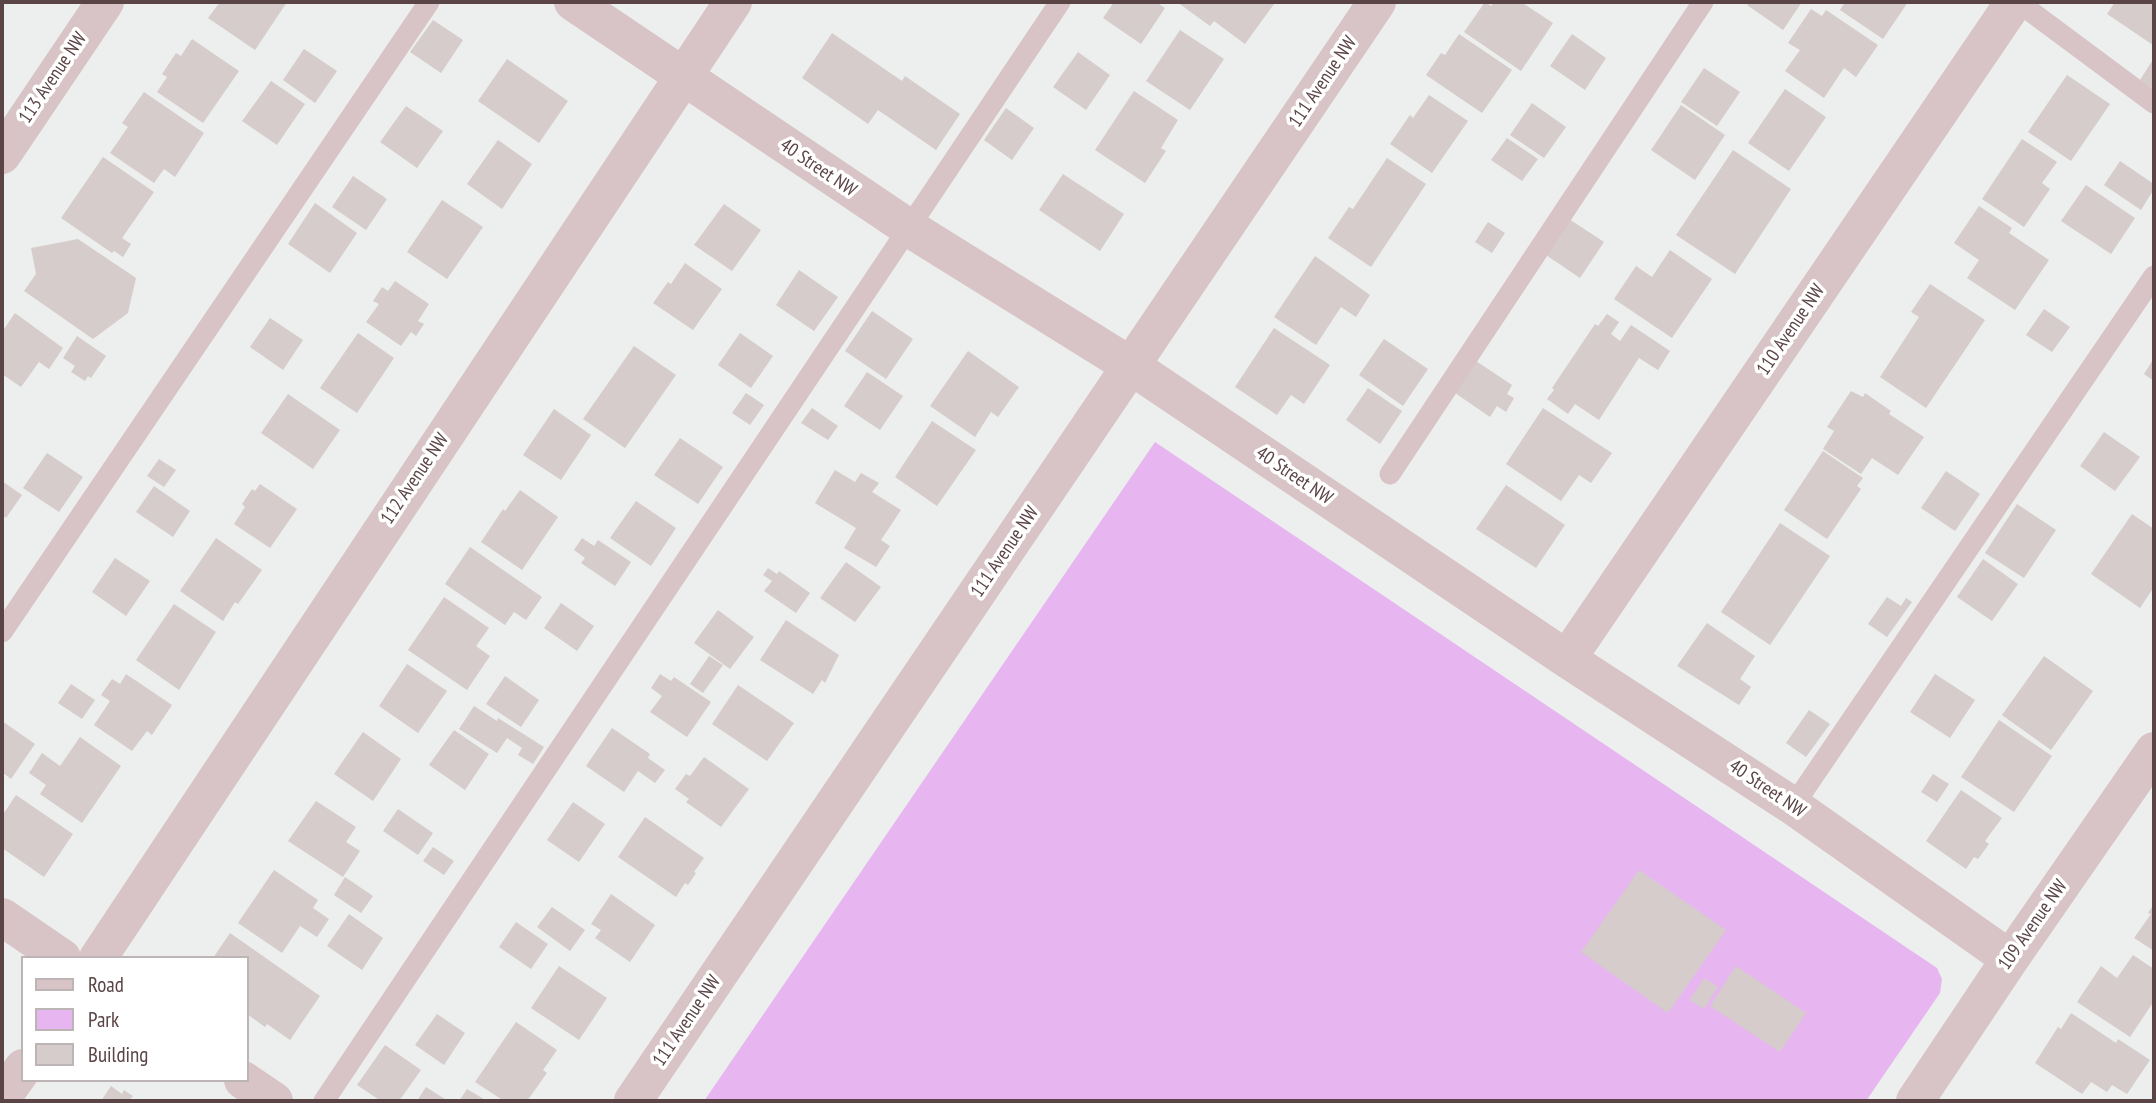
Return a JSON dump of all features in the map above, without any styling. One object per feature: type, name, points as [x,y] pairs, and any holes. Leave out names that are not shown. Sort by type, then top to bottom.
[{"type":"street","name":"113 Avenue NW","points":[[2,155],[105,2]]},
{"type":"street","name":"40 Street NW","points":[[573,2],[909,229],[1131,366],[1567,659],[1793,806],[2010,959]]},
{"type":"street","name":"112 Avenue NW","points":[[99,956],[733,2]]},
{"type":"street","name":"111 Avenue NW","points":[[633,1101],[1377,2]]},
{"type":"street","name":"110 Avenue NW","points":[[1567,659],[2016,2]]},
{"type":"street","name":"109 Avenue NW","points":[[1915,1101],[2154,751]]},
{"type":"street","points":[[2,917],[59,956]]},
{"type":"street","points":[[2,1098],[21,1071]]},
{"type":"street","points":[[246,1082],[274,1101]]},
{"type":"lane","points":[[2,632],[429,2]]},
{"type":"lane","points":[[324,1101],[1060,2]]},
{"type":"lane","points":[[1390,474],[1703,2]]},
{"type":"lane","points":[[2016,2],[2154,103]]},
{"type":"lane","points":[[1793,806],[2154,276]]},
{"type":"green space","points":[[1155,442],[1937,968],[1942,979],[1940,993],[1866,1101],[704,1101]]},
{"type":"building","points":[[220,2],[287,2],[255,50],[208,18]]},
{"type":"building","points":[[1114,2],[1156,2],[1165,8],[1141,44],[1103,18]]},
{"type":"building","points":[[1177,2],[1274,4],[1245,44],[1214,21],[1210,26]]},
{"type":"building","points":[[1485,2],[1491,6],[1494,2],[1521,2],[1553,23],[1521,71],[1464,32]]},
{"type":"building","points":[[1750,2],[1802,2],[1783,30],[1747,5]]},
{"type":"building","points":[[1845,2],[1908,2],[1883,39],[1840,10]]},
{"type":"building","points":[[2115,2],[2154,2],[2153,45],[2107,14]]},
{"type":"building","points":[[1811,9],[1822,16],[1826,10],[1878,45],[1856,77],[1844,68],[1824,98],[1785,71],[1800,50],[1788,43]]},
{"type":"building","points":[[433,20],[463,40],[441,73],[410,52]]},
{"type":"building","points":[[1180,30],[1224,59],[1190,110],[1146,81]]},
{"type":"building","points":[[832,33],[902,81],[905,76],[960,114],[936,150],[878,110],[868,124],[802,78]]},
{"type":"building","points":[[1459,34],[1512,70],[1482,113],[1426,75],[1441,53],[1445,55]]},
{"type":"building","points":[[1572,34],[1606,58],[1585,90],[1550,66]]},
{"type":"building","points":[[192,39],[239,71],[203,123],[157,92],[167,77],[162,74],[176,53],[181,56]]},
{"type":"building","points":[[304,49],[337,71],[315,103],[283,80]]},
{"type":"building","points":[[1078,52],[1110,75],[1086,110],[1053,87]]},
{"type":"building","points":[[2154,58],[2154,90],[2140,80]]},
{"type":"building","points":[[507,59],[568,101],[539,143],[478,101]]},
{"type":"building","points":[[1704,68],[1740,92],[1717,126],[1681,102]]},
{"type":"building","points":[[2067,75],[2110,104],[2071,161],[2028,132]]},
{"type":"building","points":[[271,81],[305,104],[277,145],[242,121]]},
{"type":"building","points":[[1785,89],[1826,117],[1789,171],[1748,143]]},
{"type":"building","points":[[1134,91],[1178,120],[1161,148],[1166,151],[1145,183],[1095,150]]},
{"type":"building","points":[[144,92],[204,133],[175,177],[164,169],[154,183],[110,153],[128,127],[122,123]]},
{"type":"building","points":[[1429,95],[1468,121],[1432,173],[1390,144],[1410,115],[1413,118]]},
{"type":"building","points":[[1532,103],[1566,127],[1544,158],[1510,135]]},
{"type":"building","points":[[1681,105],[1725,135],[1695,180],[1651,150]]},
{"type":"building","points":[[406,106],[443,131],[417,168],[380,142]]},
{"type":"building","points":[[1006,108],[1034,128],[1012,160],[984,140]]},
{"type":"building","points":[[1507,138],[1538,159],[1522,181],[1491,160]]},
{"type":"building","points":[[2022,139],[2057,162],[2042,183],[2050,189],[2024,227],[1982,199]]},
{"type":"building","points":[[498,140],[532,164],[502,209],[467,184]]},
{"type":"building","points":[[1733,150],[1791,189],[1735,274],[1676,235]]},
{"type":"building","points":[[103,157],[154,192],[122,238],[131,244],[123,257],[114,251],[112,253],[61,218]]},
{"type":"building","points":[[1387,158],[1426,184],[1371,267],[1328,238],[1349,207],[1353,209]]},
{"type":"building","points":[[2120,161],[2154,184],[2154,189],[2141,210],[2104,185]]},
{"type":"building","points":[[1063,174],[1124,214],[1100,251],[1039,210]]},
{"type":"building","points":[[353,176],[387,199],[366,230],[332,207]]},
{"type":"building","points":[[2086,185],[2135,218],[2111,254],[2061,221]]},
{"type":"building","points":[[442,200],[483,227],[447,279],[407,252]]},
{"type":"building","points":[[315,203],[357,233],[330,273],[288,244]]},
{"type":"building","points":[[724,204],[761,230],[732,271],[694,245]]},
{"type":"building","points":[[1979,206],[2012,228],[2009,233],[2049,260],[2015,310],[1967,278],[1979,260],[1954,243]]},
{"type":"building","points":[[1569,219],[1604,242],[1580,278],[1546,255]]},
{"type":"building","points":[[1488,222],[1505,233],[1492,253],[1475,242]]},
{"type":"building","points":[[78,239],[136,278],[128,313],[93,339],[24,291],[36,274],[31,248]]},
{"type":"building","points":[[1670,250],[1712,279],[1672,338],[1614,299],[1636,266],[1652,277]]},
{"type":"building","points":[[1315,256],[1370,295],[1356,317],[1341,307],[1316,345],[1274,317]]},
{"type":"building","points":[[685,263],[722,289],[693,330],[653,303],[668,282],[671,284]]},
{"type":"building","points":[[799,270],[838,297],[814,331],[776,305]]},
{"type":"building","points":[[395,281],[429,304],[418,321],[424,324],[416,336],[411,332],[401,346],[366,322],[379,304],[373,301],[382,287],[388,291]]},
{"type":"building","points":[[1930,284],[1985,320],[1926,408],[1880,377],[1919,317],[1911,312]]},
{"type":"building","points":[[2044,309],[2070,327],[2052,352],[2026,335]]},
{"type":"building","points":[[872,311],[913,339],[886,379],[845,351]]},
{"type":"building","points":[[15,313],[63,348],[49,369],[39,362],[21,387],[2,374],[2,332]]},
{"type":"building","points":[[1607,314],[1619,322],[1611,334],[1620,341],[1631,325],[1670,351],[1658,370],[1639,358],[1599,420],[1575,404],[1568,414],[1547,399],[1595,324],[1598,326]]},
{"type":"building","points":[[270,318],[303,340],[283,370],[250,347]]},
{"type":"building","points":[[1274,328],[1330,365],[1304,404],[1291,395],[1277,415],[1235,387]]},
{"type":"building","points":[[358,333],[394,358],[357,413],[320,388]]},
{"type":"building","points":[[740,333],[773,356],[751,388],[718,365]]},
{"type":"building","points":[[77,336],[106,356],[91,378],[88,376],[85,381],[71,372],[75,366],[63,358]]},
{"type":"building","points":[[1384,339],[1428,369],[1403,406],[1359,375]]},
{"type":"building","points":[[634,346],[676,375],[625,448],[583,419]]},
{"type":"building","points":[[968,351],[1019,387],[998,417],[991,412],[975,437],[930,406]]},
{"type":"building","points":[[2154,358],[2154,381],[2144,374]]},
{"type":"building","points":[[1476,361],[1512,385],[1507,394],[1514,398],[1506,412],[1497,406],[1490,417],[1455,393]]},
{"type":"building","points":[[867,372],[903,396],[880,430],[844,406]]},
{"type":"building","points":[[1368,388],[1402,411],[1380,444],[1346,420]]},
{"type":"building","points":[[1851,391],[1863,397],[1865,393],[1891,411],[1889,414],[1924,437],[1898,475],[1872,458],[1861,474],[1823,449],[1834,431],[1827,427]]},
{"type":"building","points":[[746,393],[764,405],[750,425],[732,413]]},
{"type":"building","points":[[288,394],[340,430],[313,469],[261,433]]},
{"type":"building","points":[[812,408],[838,426],[828,440],[801,423]]},
{"type":"building","points":[[1543,408],[1612,453],[1591,483],[1579,475],[1561,501],[1506,464]]},
{"type":"building","points":[[554,409],[591,435],[561,480],[523,455]]},
{"type":"building","points":[[932,421],[976,450],[937,506],[895,477]]},
{"type":"building","points":[[2104,432],[2140,457],[2115,491],[2080,466]]},
{"type":"building","points":[[680,438],[723,467],[698,504],[654,475]]},
{"type":"building","points":[[1823,451],[1863,478],[1857,486],[1861,489],[1827,539],[1784,510]]},
{"type":"building","points":[[47,453],[83,477],[59,512],[23,488]]},
{"type":"building","points":[[159,459],[176,470],[164,487],[147,476]]},
{"type":"building","points":[[835,470],[855,482],[861,473],[879,483],[872,492],[901,510],[881,540],[890,546],[876,567],[844,548],[856,528],[815,503]]},
{"type":"building","points":[[1946,471],[1980,494],[1955,531],[1921,508]]},
{"type":"building","points":[[2,481],[22,495],[6,518],[2,515]]},
{"type":"building","points":[[260,484],[297,509],[270,548],[234,524],[245,507],[242,504],[252,489],[255,491]]},
{"type":"building","points":[[1506,485],[1565,525],[1536,568],[1476,529]]},
{"type":"building","points":[[154,486],[190,511],[173,537],[136,512]]},
{"type":"building","points":[[520,490],[558,517],[522,570],[481,542],[503,509],[505,511]]},
{"type":"building","points":[[636,501],[676,528],[651,566],[610,538]]},
{"type":"building","points":[[2017,504],[2056,530],[2024,578],[1985,553]]},
{"type":"building","points":[[2132,514],[2154,529],[2154,587],[2140,608],[2091,574]]},
{"type":"building","points":[[1780,523],[1830,556],[1770,645],[1721,612]]},
{"type":"building","points":[[216,538],[262,570],[223,621],[180,591]]},
{"type":"building","points":[[582,538],[594,546],[598,540],[631,562],[615,586],[581,563],[585,558],[574,550]]},
{"type":"building","points":[[470,547],[542,597],[526,620],[514,612],[505,625],[445,584]]},
{"type":"building","points":[[115,558],[150,581],[126,616],[92,592]]},
{"type":"building","points":[[1983,559],[2018,584],[1992,621],[1957,597]]},
{"type":"building","points":[[846,562],[881,587],[855,622],[820,598]]},
{"type":"building","points":[[768,568],[777,574],[779,571],[810,593],[796,613],[764,591],[772,581],[763,575]]},
{"type":"building","points":[[444,597],[489,628],[476,646],[490,656],[467,690],[408,650]]},
{"type":"building","points":[[1887,597],[1901,606],[1906,598],[1912,602],[1887,637],[1868,624]]},
{"type":"building","points":[[561,603],[594,626],[577,651],[544,628]]},
{"type":"building","points":[[174,604],[216,632],[179,690],[136,660]]},
{"type":"building","points":[[718,610],[754,637],[730,669],[694,643]]},
{"type":"building","points":[[786,620],[839,655],[825,683],[822,680],[813,694],[760,660]]},
{"type":"building","points":[[1707,623],[1755,656],[1740,679],[1751,687],[1739,705],[1677,666]]},
{"type":"building","points":[[709,656],[723,665],[703,693],[690,684]]},
{"type":"building","points":[[2044,656],[2093,691],[2051,750],[2002,715]]},
{"type":"building","points":[[407,664],[447,691],[418,733],[379,706]]},
{"type":"building","points":[[126,674],[172,705],[152,735],[147,731],[132,751],[94,725],[110,701],[101,695],[112,679],[120,684]]},
{"type":"building","points":[[660,674],[671,681],[674,677],[711,702],[687,737],[650,712],[662,696],[651,688]]},
{"type":"building","points":[[1935,674],[1975,700],[1950,738],[1910,712]]},
{"type":"building","points":[[505,676],[539,700],[521,727],[486,704]]},
{"type":"building","points":[[71,684],[95,700],[82,719],[58,703]]},
{"type":"building","points":[[738,685],[794,723],[767,761],[712,724]]},
{"type":"building","points":[[474,706],[544,747],[533,764],[518,755],[522,748],[507,738],[497,753],[459,729]]},
{"type":"building","points":[[1809,710],[1830,724],[1806,757],[1786,743]]},
{"type":"building","points":[[1999,720],[2052,756],[2014,812],[1961,777]]},
{"type":"building","points":[[2,721],[35,744],[11,779],[2,772]]},
{"type":"building","points":[[612,728],[650,754],[648,758],[665,770],[655,783],[638,771],[624,792],[586,766]]},
{"type":"building","points":[[454,730],[489,754],[465,790],[429,765]]},
{"type":"building","points":[[363,732],[401,759],[373,801],[334,774]]},
{"type":"building","points":[[80,737],[121,766],[82,823],[40,794],[46,785],[29,773],[42,753],[60,766]]},
{"type":"building","points":[[704,757],[749,789],[721,827],[686,802],[689,799],[675,789],[686,774],[690,776]]},
{"type":"building","points":[[1933,774],[1949,784],[1937,802],[1921,792]]},
{"type":"building","points":[[1961,790],[2002,818],[1985,841],[1989,844],[1978,859],[1974,857],[1966,869],[1926,841]]},
{"type":"building","points":[[16,795],[73,834],[44,877],[2,848],[2,816]]},
{"type":"building","points":[[316,801],[356,827],[346,842],[360,851],[343,877],[288,841]]},
{"type":"building","points":[[573,802],[605,824],[579,862],[547,840]]},
{"type":"building","points":[[398,809],[433,833],[418,855],[383,831]]},
{"type":"building","points":[[645,817],[704,858],[688,885],[685,883],[676,897],[618,857]]},
{"type":"building","points":[[433,847],[454,861],[444,875],[423,861]]},
{"type":"building","points":[[274,870],[318,900],[313,908],[329,919],[317,937],[300,926],[282,953],[238,923]]},
{"type":"building","points":[[1639,870],[1726,930],[1668,1013],[1581,952]]},
{"type":"building","points":[[345,877],[373,896],[361,913],[334,895]]},
{"type":"building","points":[[611,894],[655,925],[630,962],[595,938],[601,930],[591,924]]},
{"type":"building","points":[[2154,904],[2154,951],[2134,938],[2151,914],[2148,913]]},
{"type":"building","points":[[552,907],[585,930],[570,951],[537,927]]},
{"type":"building","points":[[349,914],[383,938],[362,970],[327,946]]},
{"type":"building","points":[[516,922],[548,944],[531,969],[499,947]]},
{"type":"building","points":[[230,933],[320,996],[290,1040],[248,1015],[248,956],[214,956]]},
{"type":"building","points":[[2133,955],[2154,969],[2154,1001],[2130,1037],[2077,1002],[2101,966],[2117,978]]},
{"type":"building","points":[[559,966],[607,998],[579,1040],[531,1008]]},
{"type":"building","points":[[1736,966],[1806,1013],[1780,1052],[1710,1006]]},
{"type":"building","points":[[1704,978],[1718,987],[1704,1009],[1690,1000]]},
{"type":"building","points":[[2071,1013],[2116,1043],[2118,1039],[2150,1060],[2127,1094],[2112,1085],[2107,1092],[2091,1082],[2082,1094],[2035,1063],[2058,1027],[2061,1029]]},
{"type":"building","points":[[437,1014],[465,1033],[444,1065],[415,1045]]},
{"type":"building","points":[[516,1022],[557,1050],[543,1070],[547,1073],[527,1101],[504,1101],[475,1082]]},
{"type":"building","points":[[385,1045],[421,1070],[399,1101],[381,1101],[357,1085]]},
{"type":"building","points":[[111,1086],[122,1094],[124,1090],[133,1096],[129,1101],[101,1101]]},
{"type":"building","points":[[426,1087],[448,1101],[417,1101]]},
{"type":"building","points":[[467,1089],[487,1101],[459,1101]]}]
